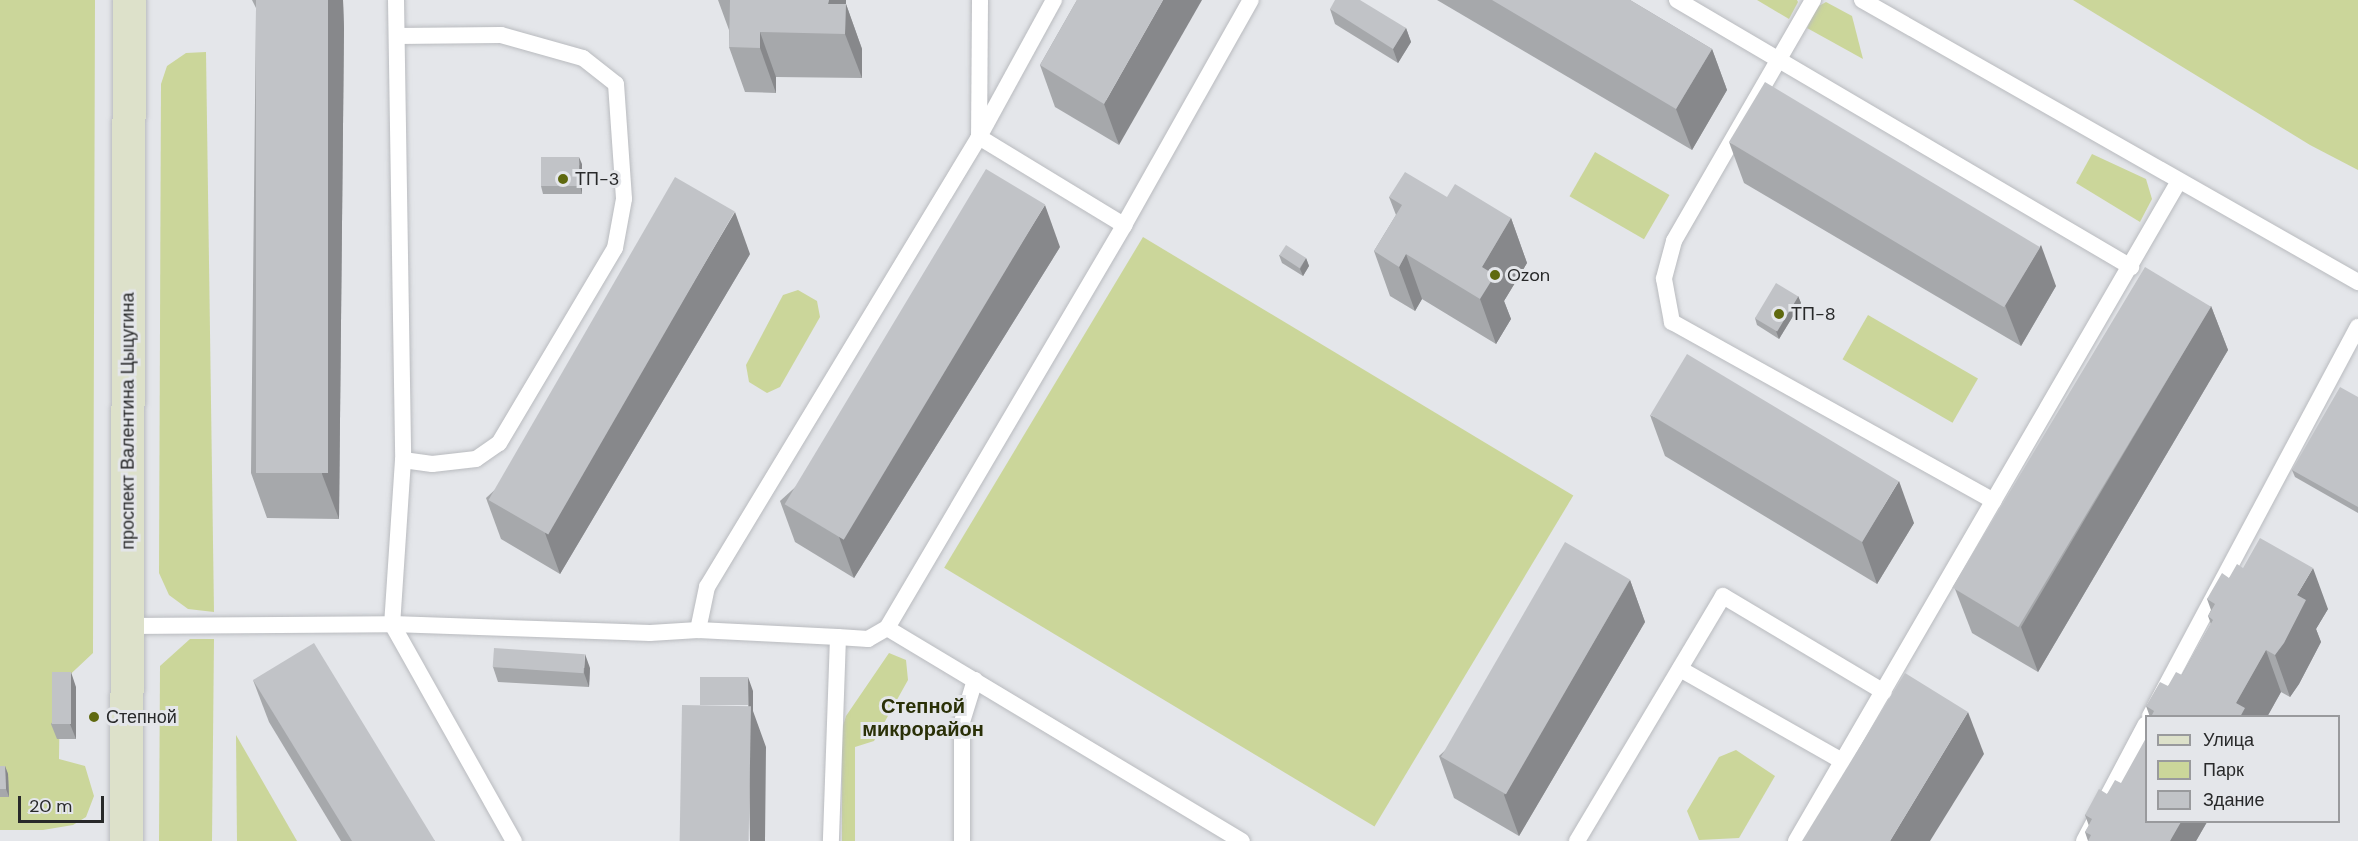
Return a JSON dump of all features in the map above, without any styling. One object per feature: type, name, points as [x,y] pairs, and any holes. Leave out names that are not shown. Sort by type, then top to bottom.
[{"type":"main road","name":"проспект Валентина Цыцугина","points":[[126,841],[129,0]]},
{"type":"lane","points":[[396,0],[403,460],[392,624],[514,841]]},
{"type":"lane","points":[[979,137],[980,0]]},
{"type":"lane","points":[[698,630],[707,587],[979,137],[1054,0]]},
{"type":"lane","points":[[128,626],[392,624],[640,633],[698,630],[868,639],[887,628],[1124,225],[1251,0]]},
{"type":"lane","points":[[1677,0],[2131,267]]},
{"type":"lane","points":[[1813,0],[1674,241],[1664,279],[1672,322],[1994,501]]},
{"type":"lane","points":[[1862,0],[2358,282]]},
{"type":"lane","points":[[397,36],[501,35],[583,58],[616,84],[624,199],[615,248],[499,443],[476,459],[432,464],[403,460]]},
{"type":"lane","points":[[979,137],[1124,225]]},
{"type":"lane","points":[[1796,841],[2179,181]]},
{"type":"lane","points":[[2152,715],[2358,327]]},
{"type":"lane","points":[[1577,841],[1723,596],[1884,692]]},
{"type":"lane","points":[[887,628],[975,680],[1215,834],[1242,841]]},
{"type":"lane","points":[[831,841],[838,637]]},
{"type":"lane","points":[[1680,669],[1842,761]]},
{"type":"lane","points":[[962,841],[962,722],[975,680]]},
{"type":"lane","points":[[2084,841],[2145,726]]},
{"type":"green space","points":[[0,0],[95,0],[93,653],[60,684],[59,759],[85,766],[94,796],[86,817],[73,825],[43,830],[0,830]]},
{"type":"green space","points":[[1757,0],[1797,0],[1798,2],[1789,19]]},
{"type":"green space","points":[[2073,0],[2358,0],[2358,170],[2310,145]]},
{"type":"green space","points":[[1826,2],[1852,16],[1863,59],[1807,28],[1817,7]]},
{"type":"green space","points":[[206,52],[214,612],[188,609],[169,595],[159,573],[161,84],[167,66],[186,53]]},
{"type":"green space","points":[[1595,152],[1669,195],[1644,239],[1570,196]]},
{"type":"green space","points":[[2092,154],[2146,179],[2152,199],[2140,222],[2076,183]]},
{"type":"green space","points":[[1143,237],[1573,496],[1374,826],[944,568]]},
{"type":"green space","points":[[798,290],[817,301],[820,317],[780,387],[767,393],[749,382],[746,365],[783,295]]},
{"type":"green space","points":[[1868,315],[1978,378],[1952,423],[1842,359]]},
{"type":"green space","points":[[190,639],[214,639],[212,841],[159,841],[160,666]]},
{"type":"green space","points":[[889,653],[906,660],[908,680],[874,741],[855,747],[855,841],[842,841],[842,729],[846,716]]},
{"type":"green space","points":[[236,735],[297,841],[237,841]]},
{"type":"green space","points":[[1736,750],[1775,776],[1739,838],[1699,840],[1687,811],[1719,757]]},
{"type":"building","points":[[256,0],[328,0],[328,473],[256,473]]},
{"type":"building","points":[[730,0],[829,0],[828,4],[846,4],[845,34],[760,32],[760,48],[729,47]]},
{"type":"building","points":[[1077,0],[1163,0],[1104,104],[1040,65]]},
{"type":"building","points":[[1335,0],[1360,0],[1406,28],[1393,49],[1330,9]]},
{"type":"building","points":[[1492,0],[1630,0],[1712,49],[1676,109]]},
{"type":"building","points":[[1765,82],[2040,247],[2004,307],[1729,142]]},
{"type":"building","name":"ТП-3","points":[[541,157],[579,157],[579,186],[541,186]]},
{"type":"building","points":[[986,169],[1045,205],[844,540],[785,504]]},
{"type":"building","points":[[1405,172],[1447,197],[1455,184],[1511,218],[1482,267],[1495,275],[1480,299],[1406,254],[1399,267],[1374,251],[1402,205],[1389,197]]},
{"type":"building","points":[[675,177],[735,212],[548,535],[489,500]]},
{"type":"building","points":[[1286,245],[1306,258],[1300,268],[1279,255]]},
{"type":"building","points":[[2145,267],[2211,307],[2018,627],[1952,588]]},
{"type":"building","name":"ТП-8","points":[[1776,283],[1798,296],[1777,332],[1755,318]]},
{"type":"building","points":[[1687,354],[1899,481],[1862,542],[1650,415]]},
{"type":"building","points":[[2340,387],[2358,397],[2358,507],[2292,470]]},
{"type":"building","points":[[2260,538],[2313,568],[2297,595],[2306,600],[2284,643],[2275,655],[2266,650],[2236,703],[2245,708],[2241,715],[2152,715],[2154,711],[2146,706],[2160,682],[2168,686],[2176,672],[2182,675],[2213,620],[2208,616],[2215,604],[2207,599],[2222,573],[2229,578],[2237,564],[2243,568]]},
{"type":"building","points":[[1565,542],[1630,580],[1506,794],[1441,757]]},
{"type":"building","points":[[314,643],[435,841],[352,841],[253,680]]},
{"type":"building","points":[[494,648],[585,654],[583,673],[493,667]]},
{"type":"building","points":[[52,672],[71,672],[71,724],[52,724]]},
{"type":"building","points":[[1905,673],[1968,712],[1890,841],[1802,841]]},
{"type":"building","points":[[700,677],[748,677],[748,705],[700,705]]},
{"type":"building","points":[[682,705],[751,706],[749,841],[680,841]]},
{"type":"building","points":[[2145,740],[2145,823],[2180,823],[2170,841],[2088,841],[2091,835],[2085,832],[2092,819],[2085,815],[2099,789],[2107,794],[2115,780],[2121,783]]},
{"type":"building","points":[[0,766],[5,766],[6,789],[0,789]]},
{"type":"place","name":"ТП-3","points":[[563,179]]},
{"type":"place","name":"Ozon","points":[[1495,275]]},
{"type":"place","name":"ТП-8","points":[[1779,314]]},
{"type":"place","name":"Степной","points":[[94,717]]},
{"type":"district","name":"Степной микрорайон","points":[[923,718]]}]
